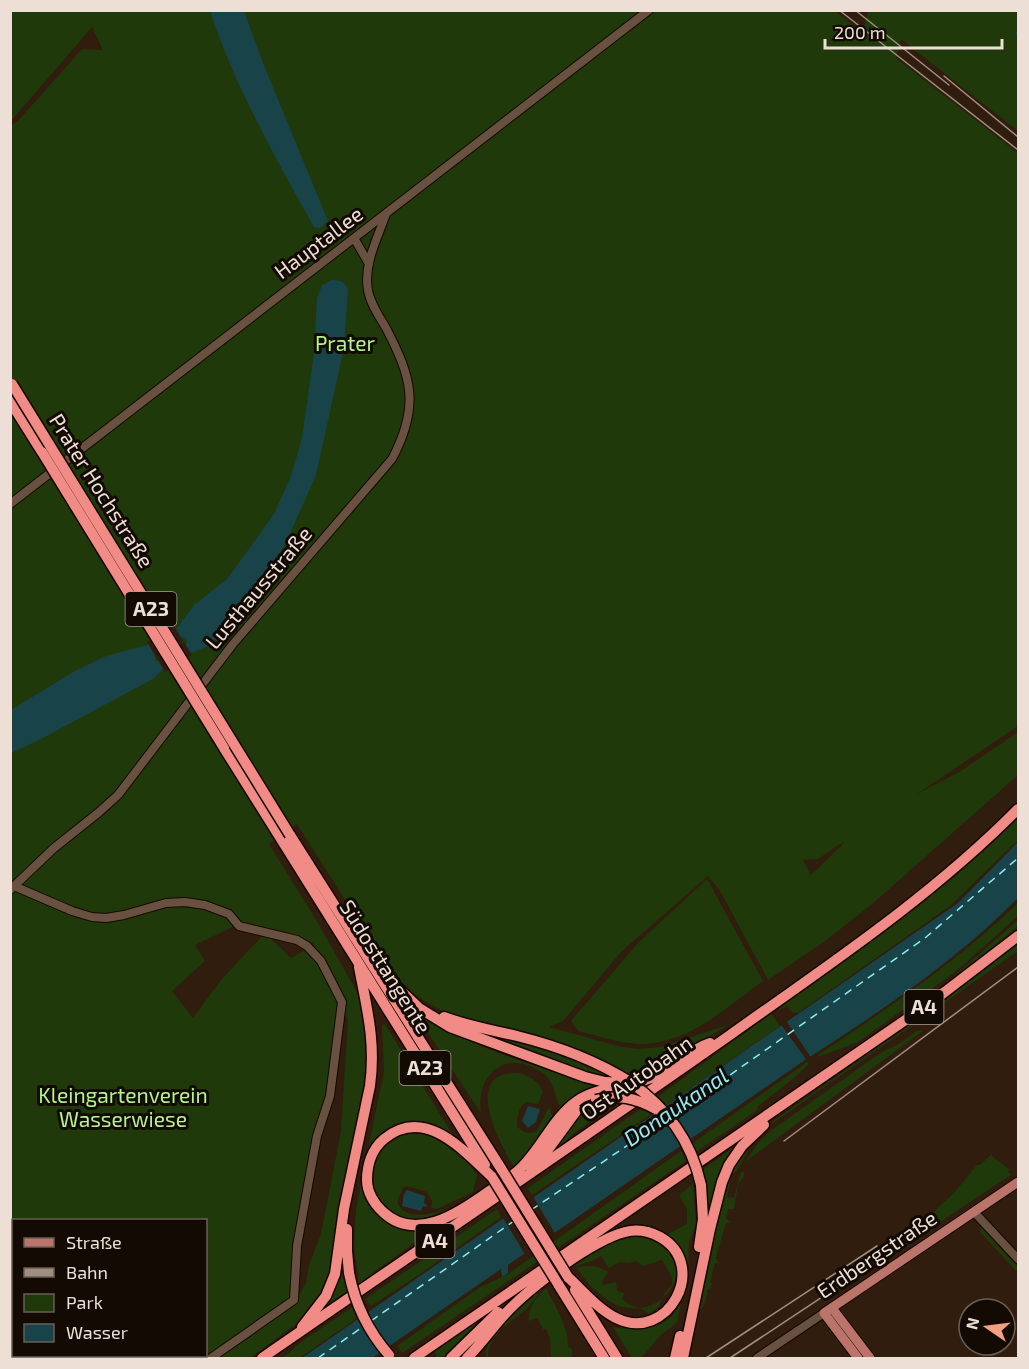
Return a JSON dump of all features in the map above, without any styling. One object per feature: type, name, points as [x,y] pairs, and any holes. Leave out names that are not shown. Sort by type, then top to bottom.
[{"type":"highway","name":"Prater Hochstraße","points":[[10,381],[286,838]]},
{"type":"highway","name":"Prater Hochstraße","points":[[10,402],[286,838]]},
{"type":"highway","name":"Ost Autobahn","points":[[262,1359],[592,1133],[832,964],[939,881],[1018,809]]},
{"type":"highway","name":"Südosttangente","points":[[286,838],[357,960],[492,1177]]},
{"type":"highway","name":"Südosttangente","points":[[286,838],[370,961],[568,1277]]},
{"type":"highway","name":"A4","points":[[414,1359],[933,1001],[1018,936]]},
{"type":"highway","points":[[357,960],[372,1002],[380,1048],[376,1089],[348,1223],[347,1251],[349,1273],[364,1319],[376,1338],[393,1357]]},
{"type":"highway","points":[[295,1336],[326,1296],[334,1274],[344,1209],[370,1086],[372,1036],[357,960]]},
{"type":"highway","points":[[370,961],[419,1008],[440,1021],[473,1036],[585,1077],[605,1082],[632,1084]]},
{"type":"highway","points":[[412,1000],[455,1021],[583,1056],[614,1072],[641,1090],[667,1114],[687,1143],[695,1162],[701,1185],[703,1207],[702,1229],[675,1359]]},
{"type":"highway","points":[[492,1177],[450,1139],[431,1130],[413,1128],[396,1132],[377,1147],[370,1161],[367,1180],[369,1192],[375,1204],[390,1218],[408,1225],[437,1221],[460,1211],[514,1174],[531,1157],[568,1108],[578,1100],[592,1093],[657,1076],[708,1043],[719,1043]]},
{"type":"highway","points":[[363,1290],[367,1281],[533,1164],[547,1151],[576,1110],[596,1100],[610,1097],[631,1098],[667,1114]]},
{"type":"highway","points":[[683,1359],[710,1229],[725,1174],[749,1137],[782,1110],[784,1104]]},
{"type":"highway","points":[[451,1359],[525,1288],[639,1210],[784,1104]]},
{"type":"highway","name":"A23","points":[[492,1177],[604,1359]]},
{"type":"highway","points":[[467,1359],[505,1313],[526,1292],[594,1245],[609,1238],[632,1230],[654,1234],[672,1247],[680,1262],[682,1274],[680,1291],[670,1308],[655,1319],[638,1323],[626,1322],[610,1315],[568,1277]]},
{"type":"highway","name":"A23","points":[[568,1277],[617,1359]]},
{"type":"main road","name":"Erdbergstraße","points":[[828,1310],[1018,1182]]},
{"type":"main road","points":[[828,1310],[858,1359]]},
{"type":"main road","points":[[828,1310],[870,1359]]},
{"type":"street","name":"Hauptallee","points":[[10,504],[649,10]]},
{"type":"street","name":"Lusthausstraße","points":[[12,888],[54,848],[118,795],[233,644],[392,459],[408,420],[409,389],[402,360],[368,291],[367,279],[369,264],[386,214]]},
{"type":"street","name":"Lusthausstraße","points":[[354,238],[369,264]]},
{"type":"street","points":[[12,888],[92,917],[115,916],[166,903],[185,902],[218,909],[229,914],[239,926],[272,932],[292,938],[307,946],[328,973],[342,1002],[330,1096],[317,1136],[297,1246],[294,1300],[211,1359]]},
{"type":"street","points":[[974,1212],[1018,1260]]},
{"type":"street","name":"Erdbergstraße","points":[[757,1359],[828,1310]]},
{"type":"green space","name":"Prater","points":[[834,10],[862,32],[868,13],[866,11],[1018,11],[1018,131],[901,39],[896,58],[1018,153],[1018,726],[917,794],[961,771],[1018,732],[1018,775],[871,905],[825,941],[768,980],[719,889],[708,876],[622,951],[563,1021],[549,1027],[637,1049],[661,1047],[728,1025],[700,1042],[658,1055],[657,1064],[639,1072],[625,1074],[446,1013],[418,997],[400,981],[382,958],[297,824],[269,844],[318,923],[362,1001],[360,1008],[365,1022],[367,1049],[364,1084],[348,1158],[331,1265],[325,1284],[318,1299],[299,1322],[250,1358],[216,1358],[261,1329],[261,1326],[295,1302],[306,1283],[309,1265],[321,1234],[341,1131],[348,1022],[338,986],[313,943],[287,932],[241,923],[195,945],[205,961],[172,991],[193,1018],[221,980],[265,933],[291,958],[307,949],[316,958],[340,999],[326,1095],[315,1134],[293,1300],[208,1358],[163,1358],[207,1357],[207,1219],[12,1219],[12,1332],[11,1330],[11,126],[19,120],[82,49],[103,50],[92,27],[11,121],[11,11]],"holes":[[[843,842],[811,875],[803,860],[818,859]]]},
{"type":"green space","points":[[1018,814],[1018,840],[950,906],[798,1013],[792,1012],[787,1006],[779,1010],[778,1008],[915,907]]},
{"type":"green space","points":[[707,879],[763,981],[719,1014],[673,1039],[637,1044],[614,1041],[578,1031],[571,1021],[638,943]]},
{"type":"green space","points":[[1018,903],[1018,916],[955,972],[858,1042],[818,1057],[947,964]]},
{"type":"green space","points":[[1018,920],[1018,926],[937,994],[953,977]]},
{"type":"green space","points":[[1018,943],[1018,951],[766,1128],[753,1142],[736,1172],[731,1174],[750,1144],[762,1131],[776,1119],[932,1009]]},
{"type":"green space","points":[[411,1007],[452,1033],[474,1043],[544,1069],[599,1085],[599,1087],[578,1093],[561,1108],[551,1082],[545,1075],[532,1067],[519,1063],[508,1063],[489,1075],[481,1098],[481,1113]]},
{"type":"green space","points":[[771,1013],[780,1026],[666,1105],[658,1097]]},
{"type":"green space","points":[[385,1024],[455,1139],[444,1132],[395,1129],[365,1174],[388,1219],[441,1223],[358,1284],[354,1249],[356,1209],[384,1071],[382,1025]]},
{"type":"green space","points":[[465,1029],[550,1050],[587,1064],[619,1080],[601,1079]]},
{"type":"green space","points":[[917,1031],[923,1031],[745,1162],[758,1143],[773,1129],[882,1052]]},
{"type":"green space","points":[[807,1062],[809,1064],[793,1079],[757,1107],[759,1109],[696,1152],[690,1145]]},
{"type":"green space","points":[[519,1073],[533,1080],[543,1092],[538,1104],[526,1102],[521,1107],[517,1127],[526,1133],[536,1132],[549,1107],[553,1118],[515,1169],[494,1128],[488,1096],[491,1084],[501,1076]]},
{"type":"green space","points":[[602,1104],[607,1108],[572,1135],[561,1146],[561,1149],[550,1153],[583,1112]]},
{"type":"green space","points":[[642,1108],[650,1115],[532,1195],[528,1188]]},
{"type":"green space","points":[[418,1133],[444,1142],[466,1160],[477,1175],[473,1192],[437,1209],[431,1208],[432,1201],[427,1192],[403,1187],[397,1202],[402,1210],[410,1214],[431,1214],[471,1201],[439,1216],[418,1220],[399,1217],[385,1208],[377,1194],[373,1178],[375,1162],[383,1147],[397,1137]]},
{"type":"green space","points":[[737,1145],[708,1218],[702,1170]]},
{"type":"green space","points":[[681,1151],[686,1161],[402,1353],[397,1346],[479,1288],[508,1274]]},
{"type":"green space","points":[[992,1154],[1010,1170],[1008,1171],[1011,1175],[905,1245],[902,1241],[953,1194],[977,1165]]},
{"type":"green space","points":[[741,1172],[744,1172],[744,1176],[738,1185],[734,1209],[728,1209],[726,1219],[731,1222],[726,1223],[716,1257],[719,1263],[715,1263],[710,1282],[712,1284],[700,1310],[725,1191],[730,1182],[727,1197],[734,1198]]},
{"type":"green space","points":[[693,1184],[696,1225],[689,1242],[685,1285],[664,1236],[687,1224],[687,1209],[679,1195]]},
{"type":"green space","points":[[497,1209],[501,1217],[420,1274],[371,1306],[365,1299]]},
{"type":"green space","points":[[345,1220],[350,1289],[323,1308],[326,1301]]},
{"type":"green space","points":[[981,1227],[1018,1267],[1018,1273],[980,1232]]},
{"type":"green space","points":[[637,1235],[663,1245],[675,1261],[675,1279],[666,1295],[663,1297],[672,1281],[662,1260],[643,1266],[636,1261],[619,1262],[609,1268],[601,1256],[573,1267],[571,1264],[620,1238]]},
{"type":"green space","points":[[593,1266],[608,1272],[602,1282],[603,1285],[616,1282],[617,1291],[625,1293],[622,1298],[628,1304],[636,1307],[627,1308],[602,1296],[577,1268]]},
{"type":"green space","points":[[547,1284],[528,1307],[495,1337],[488,1350],[488,1358],[486,1358],[486,1349],[498,1328],[518,1307]]},
{"type":"green space","points":[[546,1288],[567,1333],[572,1358],[551,1358],[550,1338],[546,1329],[543,1329],[537,1318],[529,1321],[531,1307]]},
{"type":"green space","points":[[511,1295],[447,1355],[437,1358],[435,1352]]},
{"type":"green space","points":[[663,1297],[659,1306],[649,1314],[636,1307],[649,1306]]},
{"type":"green space","points":[[681,1303],[677,1322],[660,1336],[641,1358],[632,1358],[613,1327],[644,1328],[657,1325],[668,1320]]},
{"type":"green space","points":[[354,1306],[359,1317],[299,1358],[282,1358],[294,1347]]},
{"type":"water","points":[[210,11],[244,11],[328,221],[320,228],[314,227],[257,121],[231,67]]},
{"type":"water","points":[[338,280],[344,283],[348,290],[344,348],[316,475],[285,545],[250,596],[211,645],[191,653],[163,669],[153,679],[11,753],[11,710],[73,672],[106,656],[147,645],[177,628],[194,605],[227,579],[274,514],[291,476],[302,438],[314,353],[317,298],[322,285]],"holes":[[[182,637],[187,641],[186,645],[160,661],[155,661],[156,655]]]},
{"type":"water","name":"Donaukanal","points":[[1018,842],[1018,898],[969,943],[916,985],[508,1265],[508,1273],[502,1277],[501,1269],[372,1358],[302,1358],[958,903]]},
{"type":"water","points":[[528,1106],[540,1109],[536,1122],[528,1128],[522,1121]]},
{"type":"water","points":[[407,1190],[425,1196],[426,1207],[423,1206],[421,1211],[402,1206]]},
{"type":"pier","points":[[174,626],[183,641],[157,658],[184,642],[192,655],[165,672],[147,642]]},
{"type":"pier","points":[[785,1019],[812,1059],[808,1062],[780,1023]]},
{"type":"pier","points":[[532,1195],[556,1235],[526,1256],[502,1216]]},
{"type":"ferry route","points":[[673,1115],[925,938],[1018,858]]},
{"type":"ferry route","points":[[531,1210],[664,1121]]},
{"type":"ferry route","points":[[371,1321],[514,1221]]},
{"type":"ferry route","points":[[318,1358],[364,1326]]},
{"type":"railway","points":[[839,10],[1018,150]]},
{"type":"railway","points":[[855,10],[949,85]]},
{"type":"railway","points":[[944,76],[1018,137]]},
{"type":"railway","points":[[784,1141],[1018,967]]},
{"type":"railway","points":[[706,1358],[877,1246]]},
{"type":"railway","points":[[730,1358],[872,1264]]},
{"type":"park label","name":"Kleingartenverein Wasserwiese","points":[[123,1108]]}]
